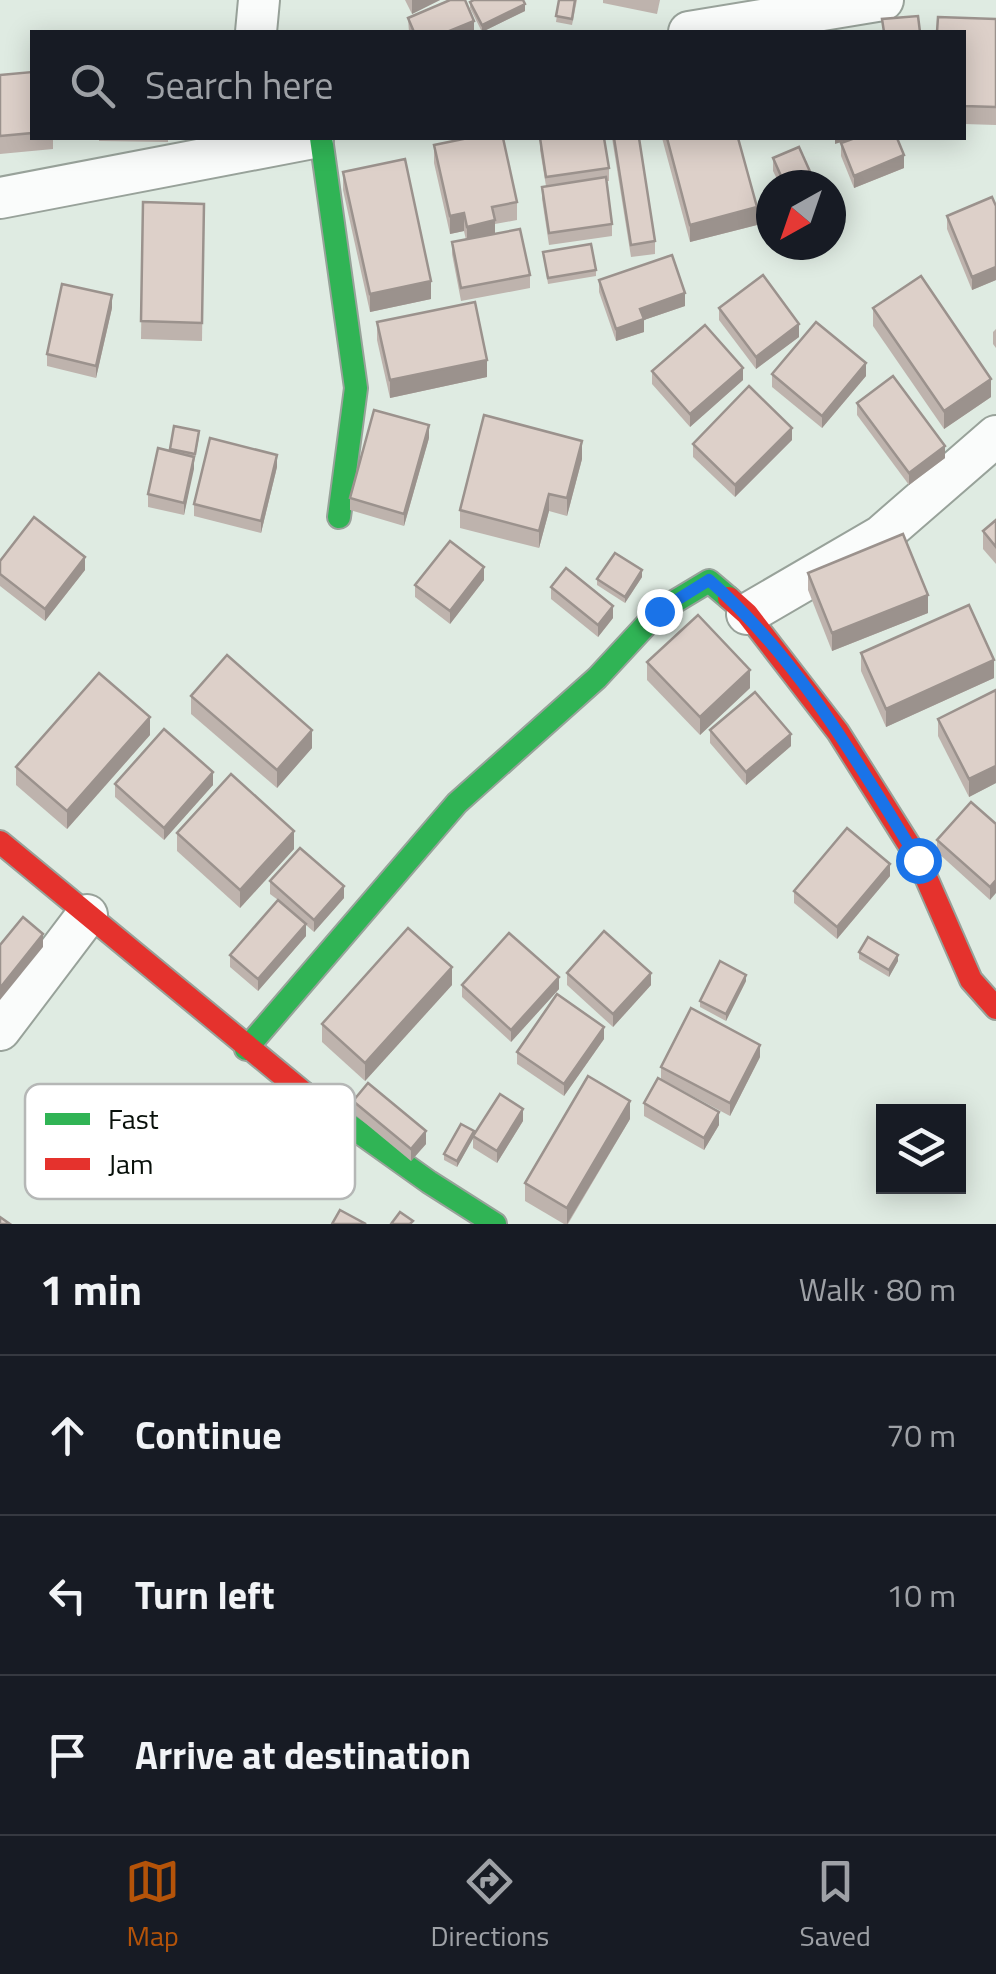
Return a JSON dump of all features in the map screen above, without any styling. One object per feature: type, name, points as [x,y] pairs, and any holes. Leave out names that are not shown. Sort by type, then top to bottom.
[{"type":"street","points":[[256,30],[259,0]]},
{"type":"street","points":[[701,30],[883,0]]},
{"type":"street","points":[[0,198],[236,145],[291,140]]},
{"type":"street","points":[[321,140],[356,388],[339,517]]},
{"type":"street","points":[[747,614],[881,536],[996,436]]},
{"type":"street","points":[[246,1050],[457,802],[597,678],[659,611],[709,580],[747,614],[848,748],[918,860],[972,980],[996,1008]]},
{"type":"street","points":[[0,842],[246,1050],[292,1084]]},
{"type":"street","points":[[0,1030],[87,915]]},
{"type":"street","points":[[355,1131],[414,1175],[495,1224]]},
{"type":"building","points":[[450,0],[465,0],[474,21],[452,30],[413,30],[408,18]]},
{"type":"building","points":[[523,0],[525,4],[482,25],[470,2]]},
{"type":"building","points":[[559,0],[575,0],[572,19],[556,16]]},
{"type":"building","points":[[918,16],[920,30],[884,30],[882,19]]},
{"type":"building","points":[[938,17],[996,19],[996,107],[966,106],[966,30],[937,30]]},
{"type":"building","points":[[30,72],[30,133],[0,136],[0,75]]},
{"type":"building","points":[[458,140],[503,140],[517,202],[492,207],[495,220],[467,227],[464,213],[450,216],[434,145]]},
{"type":"building","points":[[540,140],[604,140],[609,168],[546,177]]},
{"type":"building","points":[[614,140],[639,140],[655,241],[631,245]]},
{"type":"building","points":[[668,140],[739,140],[756,207],[690,225]]},
{"type":"building","points":[[898,140],[904,155],[854,176],[841,143]]},
{"type":"building","points":[[799,147],[809,170],[778,170],[773,158]]},
{"type":"building","points":[[405,159],[431,281],[370,294],[343,172]]},
{"type":"building","points":[[606,177],[612,224],[549,233],[542,187]]},
{"type":"building","points":[[992,197],[996,206],[996,267],[972,277],[947,216]]},
{"type":"building","points":[[143,202],[204,204],[202,323],[141,321]]},
{"type":"building","points":[[520,229],[530,275],[461,288],[452,242]]},
{"type":"building","points":[[591,244],[596,270],[548,278],[543,252]]},
{"type":"building","points":[[672,255],[685,293],[640,309],[644,319],[616,329],[599,280]]},
{"type":"building","points":[[763,275],[799,324],[756,357],[719,308]]},
{"type":"building","points":[[921,276],[991,379],[944,411],[873,308]]},
{"type":"building","points":[[62,284],[112,295],[96,366],[47,354]]},
{"type":"building","points":[[475,302],[487,360],[390,380],[377,322]]},
{"type":"building","points":[[816,322],[866,363],[822,416],[772,374]]},
{"type":"building","points":[[705,325],[743,368],[690,414],[652,371]]},
{"type":"building","points":[[893,376],[945,446],[909,473],[857,403]]},
{"type":"building","points":[[749,386],[792,428],[735,485],[693,444]]},
{"type":"building","points":[[374,410],[429,425],[404,514],[350,498]]},
{"type":"building","points":[[484,415],[582,441],[567,498],[549,494],[539,531],[460,510]]},
{"type":"building","points":[[174,426],[199,431],[195,454],[170,449]]},
{"type":"building","points":[[210,438],[277,455],[261,521],[194,504]]},
{"type":"building","points":[[158,448],[194,457],[184,503],[148,494]]},
{"type":"building","points":[[34,517],[85,557],[45,609],[0,574],[0,561]]},
{"type":"building","points":[[996,520],[996,547],[983,531]]},
{"type":"building","points":[[903,534],[928,595],[832,633],[808,573]]},
{"type":"building","points":[[450,541],[484,567],[450,611],[415,585]]},
{"type":"building","points":[[615,553],[642,570],[625,597],[597,579]]},
{"type":"building","points":[[566,568],[613,606],[598,625],[551,587]]},
{"type":"building","points":[[969,605],[994,660],[886,709],[861,653]]},
{"type":"building","points":[[698,615],[750,670],[700,717],[647,662]]},
{"type":"building","points":[[227,655],[312,730],[277,770],[191,696]]},
{"type":"building","points":[[99,673],[150,717],[67,811],[16,767]]},
{"type":"building","points":[[996,690],[996,766],[969,779],[938,719]]},
{"type":"building","points":[[755,692],[791,734],[746,772],[710,730]]},
{"type":"building","points":[[164,729],[213,772],[164,828],[115,784]]},
{"type":"building","points":[[231,774],[294,831],[240,890],[177,833]]},
{"type":"building","points":[[971,802],[996,824],[996,880],[990,887],[937,840]]},
{"type":"building","points":[[847,828],[890,864],[837,927],[794,891]]},
{"type":"building","points":[[300,848],[344,886],[314,920],[270,881]]},
{"type":"building","points":[[278,900],[306,924],[258,979],[230,955]]},
{"type":"building","points":[[23,917],[43,934],[0,988],[0,945]]},
{"type":"building","points":[[408,928],[452,967],[365,1063],[322,1024]]},
{"type":"building","points":[[604,931],[651,973],[613,1014],[567,973]]},
{"type":"building","points":[[509,933],[559,977],[511,1030],[462,985]]},
{"type":"building","points":[[868,937],[898,955],[889,970],[859,952]]},
{"type":"building","points":[[720,961],[746,975],[726,1014],[700,1001]]},
{"type":"building","points":[[557,994],[604,1027],[564,1084],[517,1052]]},
{"type":"building","points":[[691,1008],[760,1045],[730,1103],[661,1067]]},
{"type":"building","points":[[588,1076],[630,1101],[567,1208],[525,1183]]},
{"type":"building","points":[[658,1078],[719,1112],[704,1138],[644,1103]]},
{"type":"building","points":[[368,1083],[426,1131],[411,1149],[355,1103]]},
{"type":"building","points":[[500,1094],[523,1109],[497,1151],[473,1136]]},
{"type":"building","points":[[461,1124],[474,1131],[457,1161],[444,1154]]},
{"type":"building","points":[[340,1210],[366,1224],[332,1224]]},
{"type":"building","points":[[400,1212],[413,1221],[391,1224]]},
{"type":"traffic: fast","points":[[321,140],[356,388],[339,517]]},
{"type":"traffic: fast","points":[[246,1049],[457,803],[597,678],[659,611],[709,581],[729,598]]},
{"type":"traffic: fast","points":[[355,1129],[495,1224]]},
{"type":"traffic: jam","points":[[729,598],[747,614],[838,732],[918,859],[971,980],[996,1008]]},
{"type":"traffic: jam","points":[[0,842],[293,1084]]},
{"type":"route","points":[[659,611],[709,580],[747,614],[838,732],[918,860]]}]
